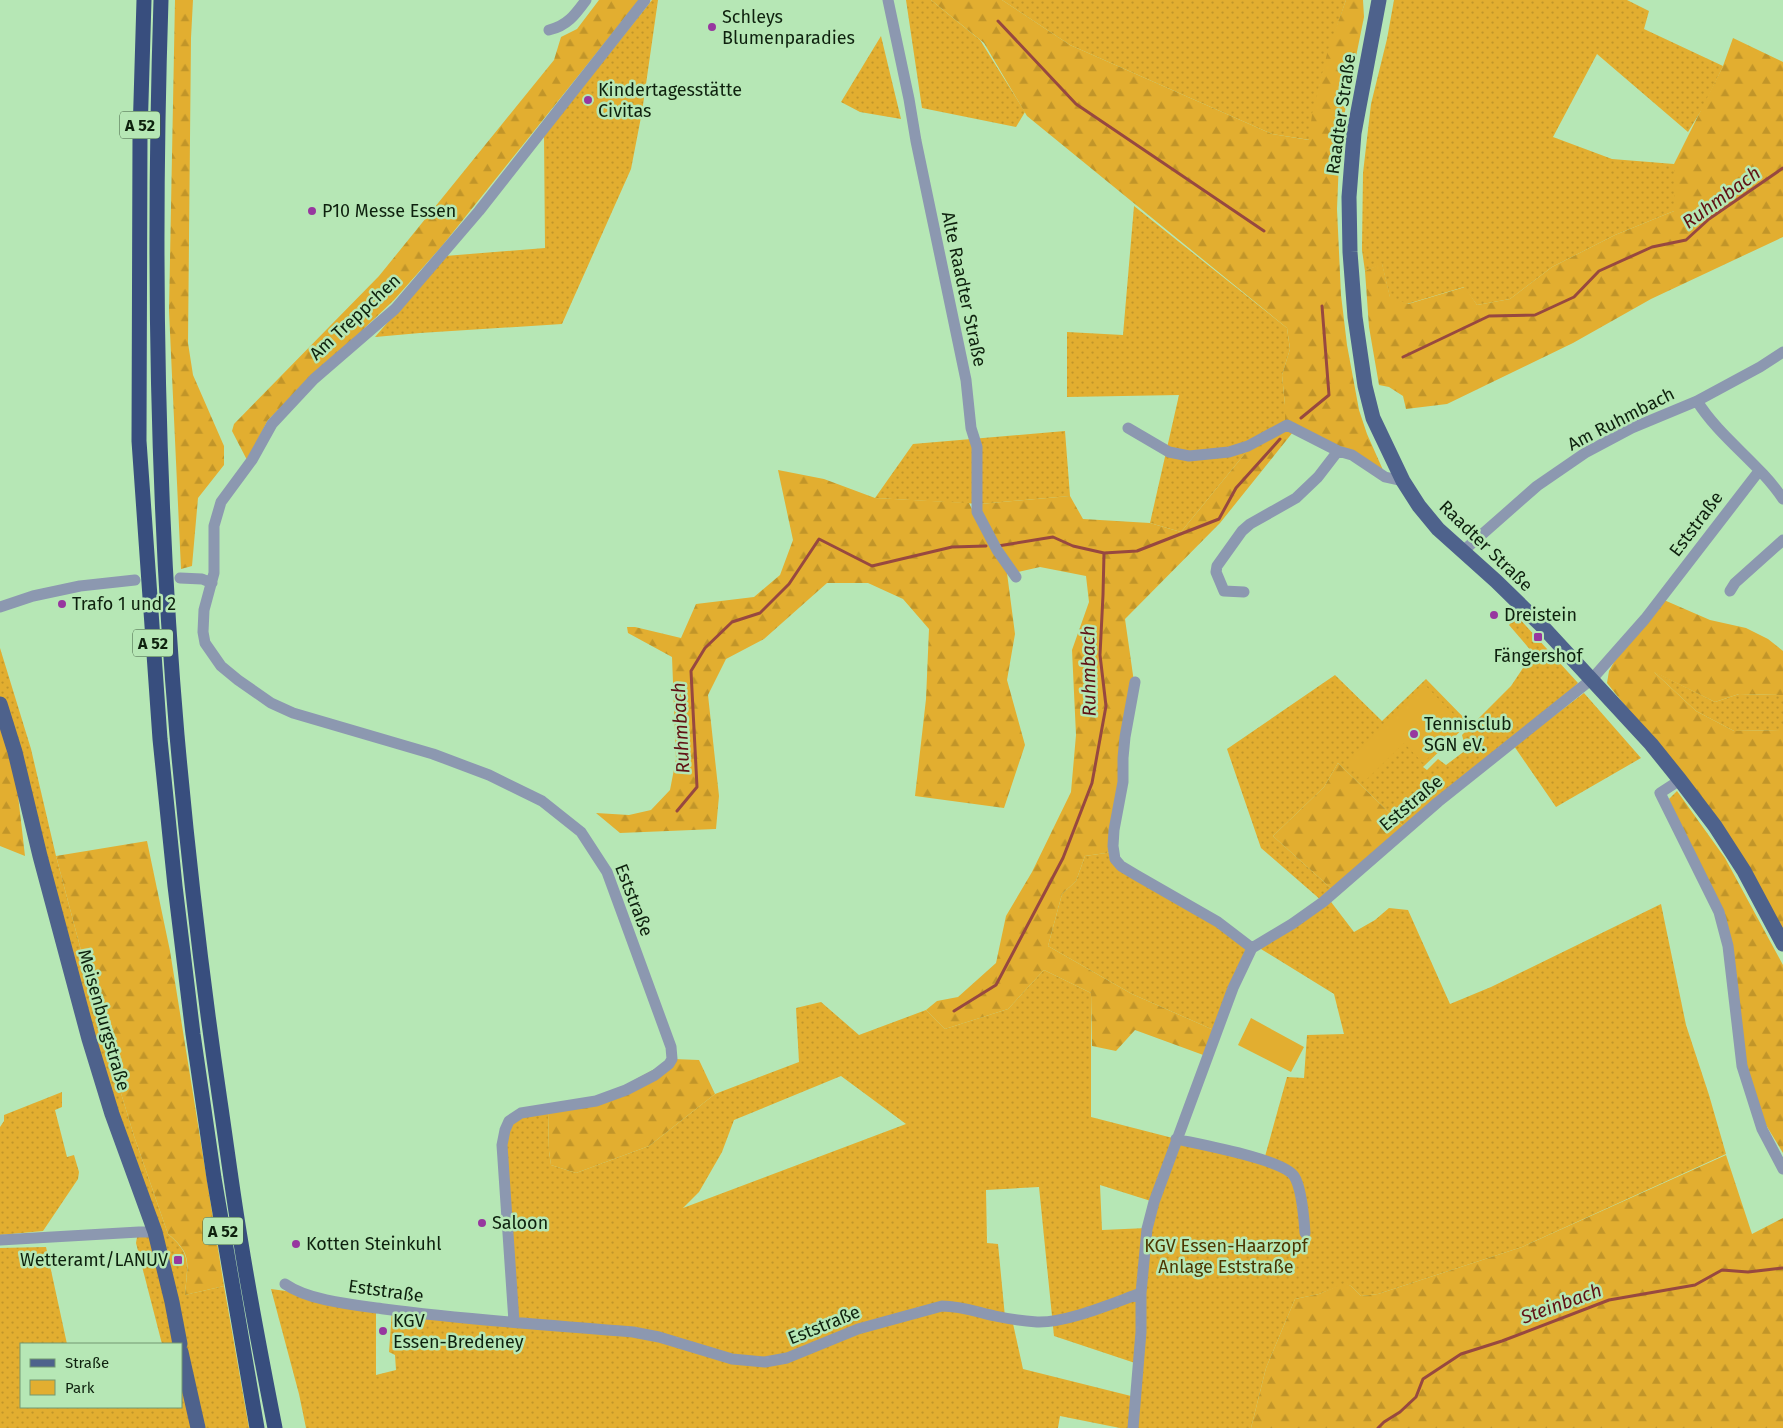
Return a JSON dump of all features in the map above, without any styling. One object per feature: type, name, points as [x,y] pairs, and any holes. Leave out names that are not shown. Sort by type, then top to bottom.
[{"type":"highway","name":"A 52","points":[[144,0],[140,144],[140,441],[160,739],[174,886],[193,1034],[214,1178],[257,1428]]},
{"type":"highway","name":"A 52","points":[[161,0],[156,137],[160,441],[177,734],[192,884],[210,1032],[240,1242],[274,1428]]},
{"type":"main road","name":"Raadter Straße","points":[[1377,4],[1354,133],[1349,197],[1350,252],[1355,317],[1365,386],[1373,418],[1403,481],[1419,506],[1438,529],[1496,581],[1592,679],[1651,744],[1716,826],[1744,871],[1783,944]]},
{"type":"main road","name":"Meisenburgstraße","points":[[0,704],[15,752],[40,856],[89,1040],[112,1114],[155,1232],[180,1343]]},
{"type":"main road","points":[[182,1356],[198,1428]]},
{"type":"street","points":[[549,30],[560,28],[570,20],[586,0]]},
{"type":"street","name":"Am Treppchen","points":[[212,583],[214,573],[214,526],[221,502],[252,460],[272,424],[314,379],[394,309],[479,211],[645,0]]},
{"type":"street","name":"Alte Raadter Straße","points":[[888,0],[966,380],[971,428],[977,447],[977,512],[996,550],[1016,577]]},
{"type":"street","name":"Am Ruhmbach","points":[[1462,552],[1537,486],[1584,454],[1632,428],[1697,401],[1783,352]]},
{"type":"street","points":[[1697,401],[1706,416],[1759,470],[1783,499]]},
{"type":"street","points":[[1128,428],[1169,452],[1189,456],[1230,452],[1248,446],[1287,425],[1296,431],[1352,456],[1385,477],[1403,481]]},
{"type":"street","points":[[1244,592],[1224,591],[1216,572],[1217,566],[1242,531],[1250,524],[1296,498],[1318,477],[1338,451]]},
{"type":"street","name":"Eststraße","points":[[1252,948],[1292,924],[1323,902],[1438,802],[1592,679],[1645,619],[1759,470]]},
{"type":"street","points":[[1730,591],[1735,583],[1783,540]]},
{"type":"street","points":[[180,578],[202,579],[212,583]]},
{"type":"street","points":[[0,607],[34,596],[80,586],[135,580]]},
{"type":"street","name":"Eststraße","points":[[212,583],[204,610],[203,632],[205,643],[221,666],[238,680],[271,703],[293,713],[434,754],[489,775],[542,801],[581,832],[607,872],[671,1047],[672,1059],[669,1064],[655,1075],[626,1090],[596,1101],[521,1113],[509,1121],[502,1145],[514,1322]]},
{"type":"street","points":[[1133,1428],[1143,1260],[1148,1226],[1154,1202],[1176,1139],[1236,981],[1252,948],[1218,922],[1136,875],[1122,866],[1115,858],[1113,846],[1114,830],[1123,782],[1125,737],[1135,682]]},
{"type":"street","points":[[1680,780],[1660,792],[1719,912],[1728,946],[1742,1066],[1762,1129],[1783,1169]]},
{"type":"street","points":[[1176,1139],[1261,1160],[1288,1169],[1294,1175],[1298,1185],[1305,1233]]},
{"type":"street","points":[[0,1240],[155,1232]]},
{"type":"street","name":"Eststraße","points":[[285,1284],[295,1291],[349,1304],[412,1313],[633,1332],[659,1337],[732,1359],[765,1362],[787,1358],[866,1326],[942,1306],[956,1306],[996,1317],[1050,1322],[1142,1292]]},
{"type":"green space","points":[[175,0],[193,0],[188,343],[193,375],[224,446],[224,465],[198,498],[192,566],[181,569],[169,311]]},
{"type":"green space","points":[[599,0],[639,0],[442,246],[394,300],[268,420],[247,460],[232,431],[234,424],[379,276],[554,60],[561,37],[577,29]]},
{"type":"green space","points":[[652,0],[658,0],[642,112],[631,169],[562,324],[375,337],[445,256],[545,248],[544,135]]},
{"type":"green space","points":[[906,0],[931,0],[980,40],[1025,112],[1016,127],[922,108]]},
{"type":"green space","points":[[931,0],[1002,0],[1070,45],[1272,134],[1309,140],[1312,114],[1328,50],[1346,0],[1363,0],[1364,17],[1340,136],[1337,209],[1341,295],[1347,345],[1359,410],[1383,470],[1285,423],[1282,375],[1290,349],[1287,328],[1027,116],[984,43]]},
{"type":"green space","points":[[1002,0],[1346,0],[1319,87],[1310,140],[1272,134],[1070,45]]},
{"type":"green space","points":[[1394,0],[1627,0],[1649,11],[1644,29],[1723,66],[1704,106],[1688,132],[1597,54],[1553,137],[1612,159],[1674,164],[1674,211],[1615,235],[1552,267],[1510,299],[1477,305],[1464,287],[1407,304],[1390,298],[1382,264],[1365,271],[1362,250],[1363,173],[1371,104],[1387,39]]},
{"type":"green space","points":[[881,36],[901,119],[860,112],[841,102]]},
{"type":"green space","points":[[1733,38],[1783,62],[1783,237],[1651,299],[1573,343],[1447,404],[1406,409],[1403,396],[1389,387],[1379,385],[1369,327],[1365,271],[1382,263],[1390,297],[1408,304],[1465,287],[1477,305],[1510,299],[1552,267],[1615,235],[1674,211],[1674,164],[1723,66]]},
{"type":"green space","points":[[1134,206],[1287,328],[1290,349],[1282,375],[1285,423],[1247,451],[1181,532],[1150,523],[1179,395],[1067,397],[1067,332],[1123,335]]},
{"type":"green space","points":[[1282,427],[1293,432],[1220,523],[1125,619],[1134,682],[1113,852],[1085,856],[1076,881],[1062,894],[1048,946],[1132,994],[1216,1031],[1206,1056],[1135,1030],[1116,1051],[1092,1046],[1091,993],[1044,970],[1008,1009],[945,1029],[926,1010],[937,1001],[958,997],[996,963],[1006,916],[1032,872],[1071,792],[1076,735],[1072,650],[1089,602],[1086,576],[1040,567],[1018,572],[984,522],[980,504],[1070,496],[1083,519],[1150,523],[1181,532],[1247,451]]},
{"type":"green space","points":[[1065,431],[1070,496],[980,504],[875,498],[913,444]]},
{"type":"green space","points":[[778,470],[824,479],[875,498],[969,503],[987,541],[1007,573],[1015,634],[1007,680],[1025,745],[1004,808],[915,796],[926,699],[929,629],[903,599],[868,583],[827,583],[764,639],[726,659],[708,695],[719,796],[716,829],[620,833],[596,813],[629,815],[651,810],[670,790],[676,759],[672,657],[628,633],[627,627],[635,627],[681,638],[696,604],[754,597],[780,575],[793,540]]},
{"type":"green space","points":[[1664,600],[1710,620],[1746,628],[1768,639],[1783,651],[1783,695],[1739,694],[1715,702],[1654,672],[1696,711],[1734,731],[1783,730],[1783,936],[1683,778],[1607,683],[1609,671],[1614,662]]},
{"type":"green space","points":[[1517,616],[1578,683],[1559,702],[1404,827],[1338,763],[1324,787],[1273,836],[1334,891],[1322,901],[1261,848],[1227,749],[1335,675],[1382,721],[1426,679],[1469,723],[1423,767],[1427,770],[1438,759],[1446,765],[1466,750],[1462,735],[1511,686],[1533,653],[1509,625]]},
{"type":"green space","points":[[0,648],[31,749],[56,856],[104,1037],[134,1136],[168,1234],[181,1248],[187,1261],[185,1295],[224,1286],[249,1428],[0,1428],[0,1248],[46,1247],[67,1343],[20,1343],[20,1408],[182,1408],[182,1343],[162,1343],[136,1243],[137,1237],[156,1233],[113,1114],[0,701]]},
{"type":"green space","points":[[1653,671],[1715,702],[1739,694],[1783,695],[1783,730],[1734,731],[1696,711]]},
{"type":"green space","name":"Tennisclub SGN eV.","points":[[1425,685],[1463,724],[1423,763],[1404,743],[1365,781],[1346,762]]},
{"type":"green space","points":[[1584,693],[1641,758],[1556,807],[1514,746]]},
{"type":"green space","points":[[0,708],[13,752],[25,856],[0,846]]},
{"type":"green space","points":[[1338,763],[1404,827],[1334,891],[1273,836],[1324,787]]},
{"type":"green space","points":[[1677,791],[1725,858],[1783,965],[1783,1153],[1766,1125],[1744,1064],[1730,947],[1669,799]]},
{"type":"green space","points":[[147,841],[170,951],[224,1286],[185,1295],[187,1261],[182,1248],[168,1234],[134,1136],[104,1037],[56,856]]},
{"type":"green space","points":[[1113,852],[1114,859],[1250,948],[1216,1031],[1132,994],[1048,946],[1062,894],[1076,881],[1085,856]]},
{"type":"green space","name":"KGV Essen-Haarzopf Anlage Eststraße","points":[[1328,898],[1354,932],[1375,920],[1389,908],[1408,910],[1450,1004],[1491,987],[1661,904],[1686,1025],[1726,1154],[1522,1247],[1378,1294],[1361,1296],[1351,1286],[1345,1284],[1319,1294],[1295,1299],[1266,1368],[1251,1428],[1133,1428],[1138,1364],[1054,1336],[1039,1187],[986,1190],[987,1243],[998,1244],[1005,1317],[956,1305],[942,1305],[883,1320],[787,1358],[765,1361],[731,1358],[674,1341],[731,1359],[765,1362],[786,1359],[858,1330],[927,1309],[943,1306],[956,1307],[1012,1319],[1023,1369],[1135,1397],[1132,1428],[1120,1428],[1060,1416],[1058,1428],[306,1428],[299,1394],[271,1289],[376,1308],[376,1375],[396,1370],[395,1355],[389,1352],[392,1310],[514,1323],[502,1145],[507,1126],[511,1121],[523,1114],[548,1110],[551,1165],[576,1173],[649,1146],[715,1094],[799,1062],[796,1008],[821,1002],[859,1035],[926,1010],[945,1029],[1008,1009],[1044,970],[1091,993],[1091,1117],[1278,1165],[1264,1160],[1287,1077],[1304,1078],[1307,1035],[1344,1034],[1334,994],[1256,946],[1292,925]],"holes":[[[841,1076],[906,1124],[683,1208],[699,1192],[722,1152],[734,1120]],[[1278,1165],[1284,1167],[1293,1175],[1296,1180],[1300,1195],[1294,1177]],[[1100,1185],[1154,1202],[1147,1228],[1102,1230]]]},
{"type":"green space","points":[[1251,1018],[1304,1047],[1291,1072],[1238,1045]]},
{"type":"green space","points":[[673,1059],[699,1060],[715,1094],[649,1146],[576,1173],[551,1165],[548,1110],[596,1101]]},
{"type":"green space","points":[[62,1092],[62,1107],[55,1110],[67,1157],[74,1155],[79,1172],[78,1179],[43,1231],[0,1235],[0,1127],[4,1121],[4,1115]]},
{"type":"green space","points":[[1726,1155],[1752,1234],[1783,1218],[1783,1428],[1251,1428],[1266,1368],[1295,1299],[1319,1294],[1345,1283],[1361,1296],[1378,1294],[1522,1247]]},
{"type":"waterway","points":[[998,21],[1076,104],[1264,231]]},
{"type":"waterway","name":"Ruhmbach","points":[[1403,357],[1489,316],[1535,315],[1574,297],[1599,271],[1652,247],[1686,240],[1709,219],[1783,168]]},
{"type":"waterway","points":[[1301,418],[1329,395],[1322,306]]},
{"type":"waterway","name":"Ruhmbach","points":[[998,546],[1053,537],[1073,546],[1104,553],[1137,551],[1219,519],[1236,488],[1280,439]]},
{"type":"waterway","name":"Ruhmbach","points":[[677,811],[697,787],[691,671],[705,648],[732,622],[760,613],[789,584],[819,539],[872,566],[952,547],[986,546]]},
{"type":"waterway","name":"Ruhmbach","points":[[954,1011],[996,985],[1063,858],[1092,783],[1106,706],[1100,655],[1104,553]]},
{"type":"waterway","name":"Steinbach","points":[[1378,1428],[1400,1412],[1416,1397],[1423,1379],[1461,1354],[1502,1341],[1609,1300],[1695,1285],[1722,1270],[1748,1272],[1783,1268]]},
{"type":"place","name":"Schleys Blumenparadies","points":[[712,27]]},
{"type":"place","name":"Kindertagesstätte Civitas","points":[[588,100]]},
{"type":"place","name":"P10 Messe Essen","points":[[312,211]]},
{"type":"place","name":"Trafo 1 und 2","points":[[62,604]]},
{"type":"place","name":"Dreistein","points":[[1494,615]]},
{"type":"place","name":"Fängershof","points":[[1538,637]]},
{"type":"place","name":"Tennisclub SGN eV.","points":[[1414,734]]},
{"type":"place","name":"Saloon","points":[[482,1223]]},
{"type":"place","name":"Kotten Steinkuhl","points":[[296,1244]]},
{"type":"place","name":"Wetteramt/LANUV","points":[[178,1260]]},
{"type":"place","name":"KGV Essen-Bredeney","points":[[383,1331]]}]
